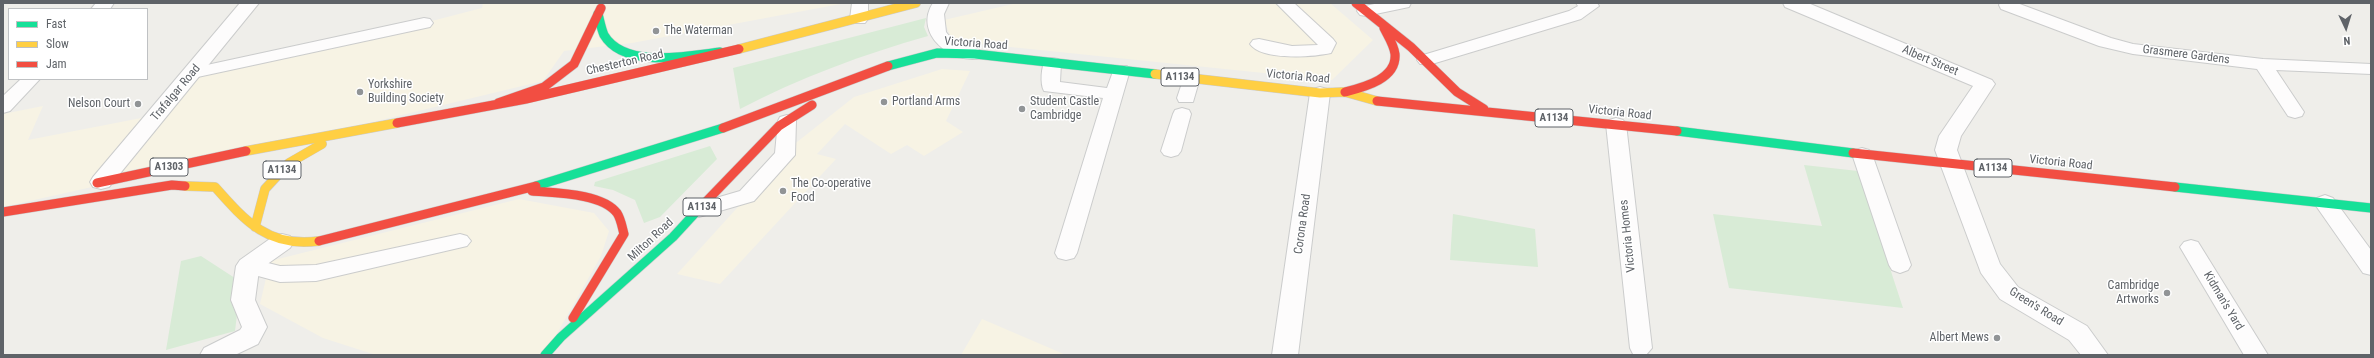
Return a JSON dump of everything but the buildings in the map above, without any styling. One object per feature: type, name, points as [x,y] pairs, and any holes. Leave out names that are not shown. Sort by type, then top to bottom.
[{"type":"main road","points":[[497,103],[544,87],[564,74],[574,64],[603,3]]},
{"type":"main road","name":"Chesterton Road","points":[[337,136],[497,103],[526,99],[736,50],[859,11],[916,3]]},
{"type":"main road","name":"A1134","points":[[1361,7],[1426,60],[1454,91],[1468,102],[1493,113]]},
{"type":"main road","points":[[598,14],[606,38],[620,51],[635,55],[678,56],[736,50]]},
{"type":"main road","name":"A1134","points":[[1345,92],[1369,86],[1390,71],[1395,54],[1384,27]]},
{"type":"main road","name":"Victoria Road","points":[[847,83],[904,60],[937,53],[975,54],[1320,93],[1345,92],[1379,101],[1616,124],[1862,154],[2371,208]]},
{"type":"main road","name":"A1134","points":[[787,121],[847,83]]},
{"type":"main road","name":"A1134","points":[[337,136],[289,163],[265,189],[255,227],[267,236],[282,242],[312,243],[524,190],[722,128],[847,83]]},
{"type":"main road","name":"A1303","points":[[94,184],[200,160],[337,136]]},
{"type":"main road","name":"A1303","points":[[3,212],[172,185],[215,188],[235,210],[255,227]]},
{"type":"main road","points":[[524,190],[574,196],[598,202],[617,213],[624,234],[561,337]]},
{"type":"main road","points":[[3,208],[63,192]]},
{"type":"main road","name":"Milton Road","points":[[545,355],[561,337],[673,237],[699,210]]},
{"type":"street","name":"Trafalgar Road","points":[[94,184],[193,73],[250,3]]},
{"type":"street","name":"Albert Street","points":[[1792,3],[1985,84],[1950,136],[1946,150],[1951,163]]},
{"type":"street","name":"Corona Road","points":[[1285,355],[1320,93]]},
{"type":"street","name":"Green's Road","points":[[1951,163],[1989,267],[2009,292],[2078,333],[2095,355]]},
{"type":"street","points":[[2325,203],[2371,267]]},
{"type":"street","points":[[213,355],[249,337],[254,327],[243,300],[248,266],[282,242]]},
{"type":"lane","points":[[941,3],[934,11],[935,27],[940,36],[951,46],[975,54]]},
{"type":"lane","points":[[1259,44],[1273,49],[1316,51],[1325,48],[1328,43],[1284,3]]},
{"type":"lane","points":[[1361,7],[1403,3]]},
{"type":"lane","points":[[1426,60],[1575,15],[1591,6],[1584,3]]},
{"type":"lane","name":"Grasmere Gardens","points":[[2007,5],[2105,42],[2133,49],[2263,64],[2371,69]]},
{"type":"lane","points":[[193,73],[424,23]]},
{"type":"lane","points":[[1052,63],[1051,87],[1114,94]]},
{"type":"lane","points":[[2263,64],[2295,112]]},
{"type":"lane","points":[[1066,254],[1121,70]]},
{"type":"lane","points":[[1171,151],[1191,78]]},
{"type":"lane","points":[[3,107],[30,80]]},
{"type":"lane","points":[[699,210],[747,196],[785,155],[787,121]]},
{"type":"lane","name":"Victoria Homes","points":[[1616,124],[1640,348]]},
{"type":"lane","points":[[1862,154],[1900,265]]},
{"type":"lane","points":[[248,266],[280,274],[316,273],[460,241]]},
{"type":"lane","name":"Kidman's Yard","points":[[2191,247],[2256,355]]},
{"type":"shaded area","points":[[483,3],[846,3],[632,43],[564,51],[543,81],[252,151],[3,207],[3,114],[43,106],[28,140],[167,113],[208,67],[424,23],[482,8]]},
{"type":"shaded area","points":[[1017,3],[1330,3],[1373,40],[1332,80],[952,41],[944,20]]},
{"type":"shaded area","points":[[942,69],[970,71],[946,121],[963,132],[924,156],[907,145],[891,154],[845,124],[817,154],[836,159],[720,284],[677,274],[797,142],[854,97]]},
{"type":"shaded area","points":[[519,199],[594,213],[609,231],[601,256],[555,337],[540,355],[376,355],[323,338],[260,304],[270,261]]},
{"type":"shaded area","points":[[982,319],[1066,355],[961,355]]},
{"type":"green space","points":[[926,18],[924,27],[928,36],[832,68],[785,87],[740,109],[733,68]]},
{"type":"green space","points":[[710,146],[717,159],[660,217],[644,223],[635,200],[613,190],[594,186],[595,182]]},
{"type":"green space","points":[[1804,165],[1858,171],[1903,308],[1729,288],[1713,214],[1822,226]]},
{"type":"green space","points":[[1453,214],[1535,229],[1538,267],[1450,260]]},
{"type":"green space","points":[[201,256],[241,282],[235,331],[166,350],[181,261]]},
{"type":"traffic: fast","points":[[598,14],[606,37],[615,47],[628,53],[643,56],[676,57],[720,52]]},
{"type":"traffic: fast","points":[[888,66],[937,53],[975,54],[1155,74]]},
{"type":"traffic: fast","points":[[536,186],[723,128]]},
{"type":"traffic: fast","points":[[1677,131],[1853,153]]},
{"type":"traffic: fast","points":[[2175,187],[2371,208]]},
{"type":"traffic: fast","points":[[545,355],[561,337],[673,237],[697,211]]},
{"type":"traffic: slow","points":[[739,49],[916,3]]},
{"type":"traffic: slow","points":[[1155,74],[1320,93],[1345,92],[1377,101]]},
{"type":"traffic: slow","points":[[246,151],[397,123]]},
{"type":"traffic: slow","points":[[255,227],[265,189],[289,163],[322,144]]},
{"type":"traffic: slow","points":[[185,186],[215,187],[236,211],[260,230],[273,238],[287,242],[302,243],[319,241]]},
{"type":"traffic: jam","points":[[1356,3],[1411,47],[1457,92],[1484,109]]},
{"type":"traffic: jam","points":[[498,103],[544,87],[574,64],[601,8]]},
{"type":"traffic: jam","points":[[1345,92],[1378,80],[1391,70],[1394,63],[1395,54],[1384,28]]},
{"type":"traffic: jam","points":[[397,123],[526,99],[739,49]]},
{"type":"traffic: jam","points":[[723,128],[888,66]]},
{"type":"traffic: jam","points":[[1377,101],[1677,131]]},
{"type":"traffic: jam","points":[[697,211],[779,126],[812,105]]},
{"type":"traffic: jam","points":[[97,183],[246,151]]},
{"type":"traffic: jam","points":[[1853,153],[2175,187]]},
{"type":"traffic: jam","points":[[3,212],[172,185],[185,186]]},
{"type":"traffic: jam","points":[[319,241],[536,186]]},
{"type":"traffic: jam","points":[[532,191],[578,196],[601,202],[611,207],[617,213],[620,220],[624,234],[573,318]]},
{"type":"place","name":"The Waterman","points":[[656,31]]},
{"type":"place","name":"Yorkshire Building Society","points":[[360,92]]},
{"type":"place","name":"Portland Arms","points":[[884,102]]},
{"type":"place","name":"Nelson Court","points":[[138,104]]},
{"type":"place","name":"Student Castle Cambridge","points":[[1022,109]]},
{"type":"place","name":"The Co-operative Food","points":[[783,191]]},
{"type":"place","name":"Cambridge Artworks","points":[[2167,293]]},
{"type":"place","name":"Albert Mews","points":[[1997,338]]}]
